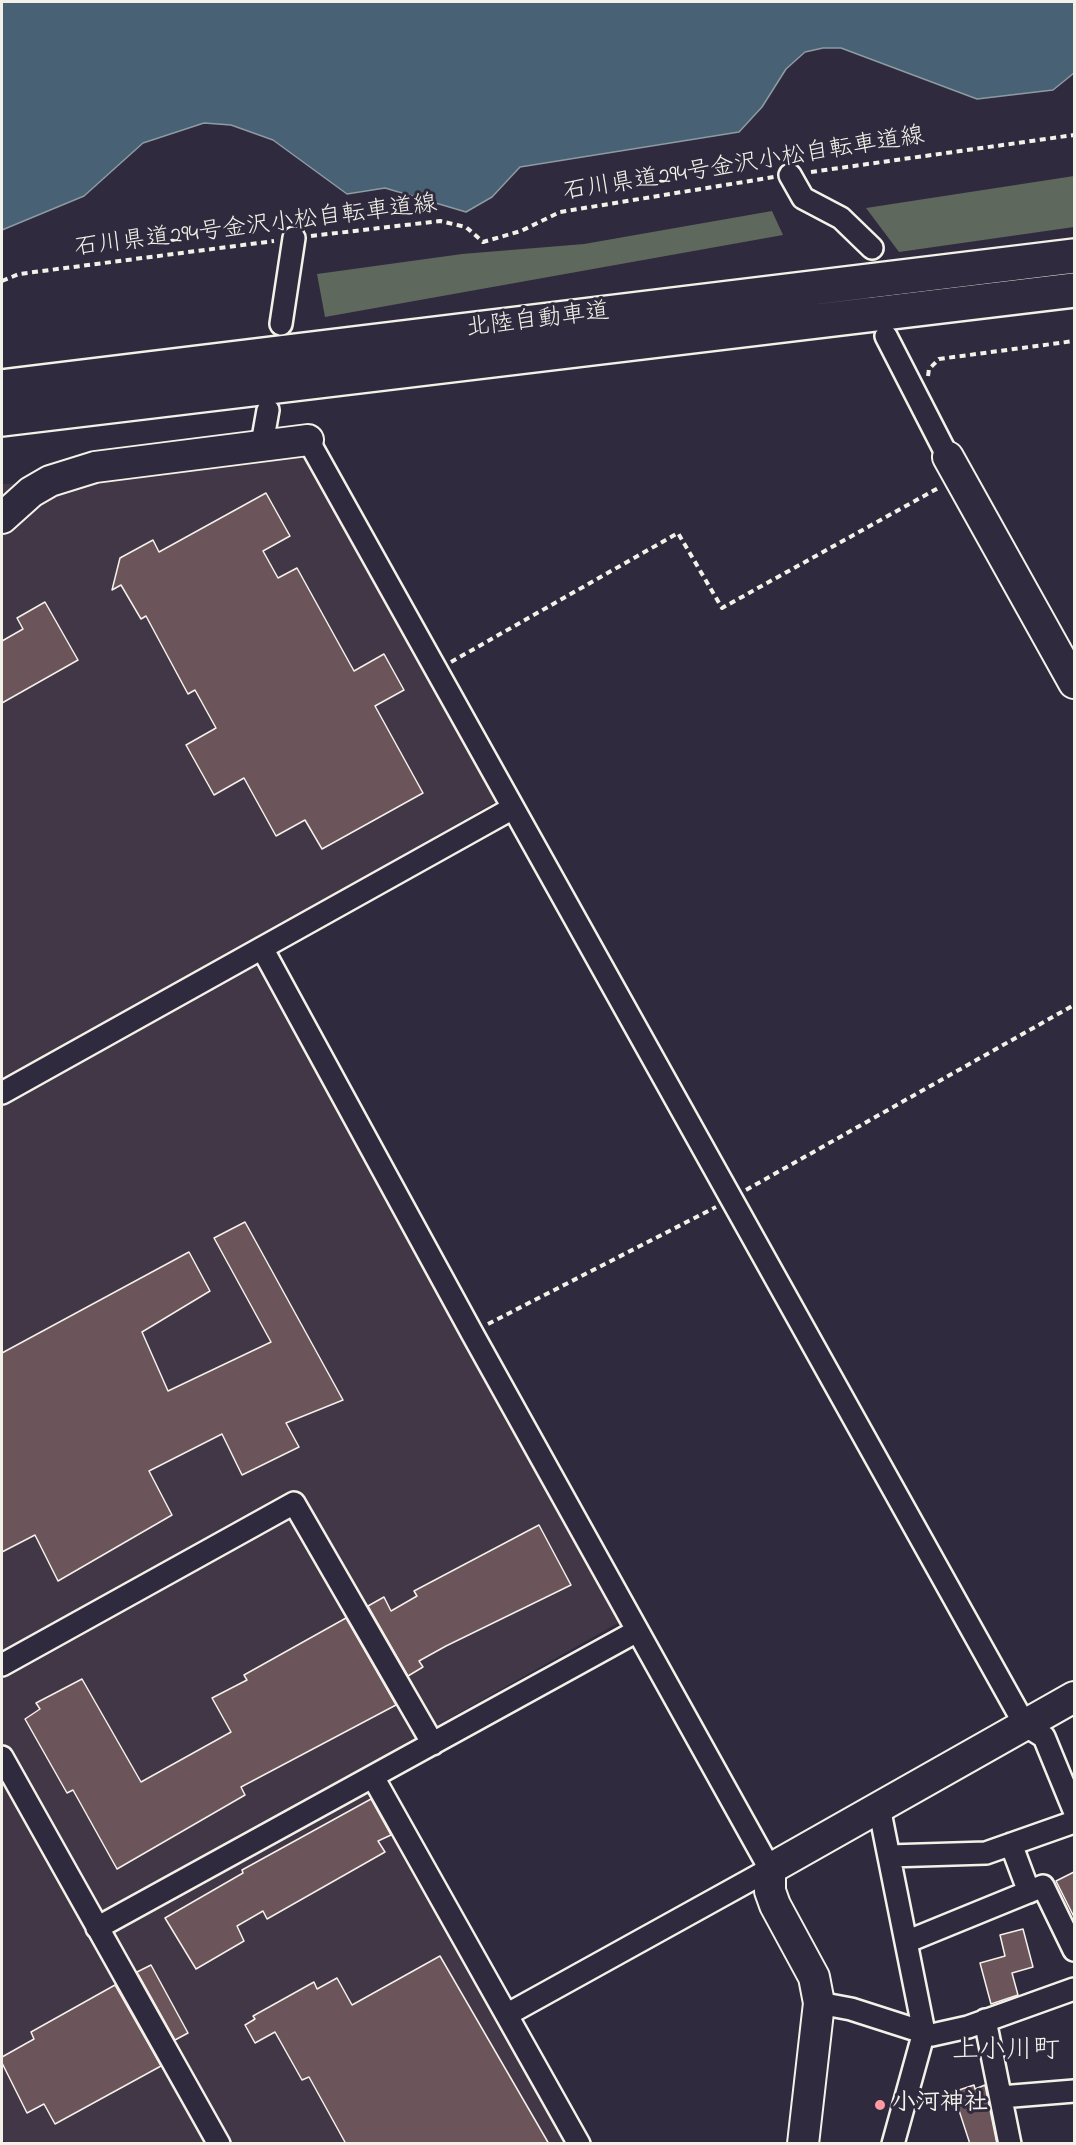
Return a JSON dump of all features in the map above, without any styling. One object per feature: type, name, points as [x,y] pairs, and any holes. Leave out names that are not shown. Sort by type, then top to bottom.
[{"type":"highway","name":"北陸自動車道","points":[[2,387],[1074,256]]},
{"type":"highway","name":"北陸自動車道","points":[[2,419],[1074,290]]},
{"type":"street","points":[[790,175],[803,198],[841,218],[872,248]]},
{"type":"street","points":[[281,324],[294,238]]},
{"type":"street","points":[[886,336],[954,467],[1074,683]]},
{"type":"street","points":[[262,444],[268,410]]},
{"type":"street","points":[[2,518],[31,492],[50,481],[95,467],[262,444],[308,440],[1025,1725],[1044,1737],[1065,1765],[1074,1810]]},
{"type":"street","points":[[2,1093],[513,808]]},
{"type":"street","points":[[262,948],[472,1333],[770,1869],[770,1891],[775,1905],[814,1977],[819,2003],[803,2144]]},
{"type":"street","points":[[2,1665],[294,1503],[433,1744]]},
{"type":"street","points":[[97,1928],[637,1631]]},
{"type":"street","points":[[508,2014],[1074,1697]]},
{"type":"street","points":[[2,1757],[219,2144]]},
{"type":"street","points":[[373,1777],[579,2144]]},
{"type":"street","points":[[879,1807],[924,2032],[893,2144]]},
{"type":"street","points":[[889,1856],[986,1853],[1074,1822]]},
{"type":"street","points":[[1011,1844],[1029,1892]]},
{"type":"street","points":[[906,1942],[1043,1886],[1074,1950]]},
{"type":"street","points":[[819,2003],[851,2009],[932,2035],[968,2027],[1074,1989]]},
{"type":"street","points":[[985,2020],[1010,2144]]},
{"type":"street","points":[[1000,2097],[1074,2091]]},
{"type":"path","name":"石川県道294号金沢小松自転車道線","points":[[2,281],[19,274],[440,221],[466,227],[483,242],[521,231],[560,212],[790,175],[1074,135]]},
{"type":"path","points":[[921,404],[928,369],[939,359],[1074,342]]},
{"type":"path","points":[[436,670],[678,533],[722,608],[954,467]]},
{"type":"path","points":[[472,1333],[731,1199],[1074,1005]]},
{"type":"shaded area","points":[[303,457],[497,801],[245,945],[620,1622],[360,1769],[566,2143],[11,2144],[2,2140],[2,484],[105,481]]},
{"type":"green space","points":[[1074,176],[1074,227],[899,252],[866,208]]},
{"type":"green space","points":[[772,211],[783,235],[325,317],[317,274],[462,254],[584,244]]},
{"type":"water","points":[[2,2],[1074,2],[1074,73],[1053,90],[977,99],[841,48],[823,48],[805,52],[786,69],[762,107],[739,132],[520,167],[492,197],[466,212],[385,188],[347,194],[273,140],[231,125],[204,123],[143,143],[84,196],[2,230]]},
{"type":"building","points":[[266,493],[290,536],[263,551],[278,578],[297,568],[354,671],[384,654],[404,690],[375,706],[423,793],[322,849],[305,820],[276,836],[244,778],[214,795],[186,745],[216,728],[195,690],[188,694],[146,616],[141,619],[121,585],[112,590],[120,558],[153,540],[159,552]]},
{"type":"building","points":[[45,602],[78,660],[2,703],[2,641],[23,629],[17,618]]},
{"type":"building","points":[[245,1222],[343,1400],[286,1423],[299,1447],[242,1475],[222,1434],[149,1471],[172,1515],[58,1581],[35,1535],[2,1552],[2,1353],[189,1252],[210,1291],[142,1332],[168,1391],[271,1342],[214,1238]]},
{"type":"building","points":[[539,1525],[571,1585],[419,1661],[423,1667],[408,1676],[368,1606],[384,1597],[391,1611],[417,1596],[414,1591]]},
{"type":"building","points":[[346,1618],[396,1705],[241,1787],[245,1795],[117,1869],[73,1790],[67,1793],[25,1719],[40,1709],[36,1703],[82,1679],[141,1782],[231,1732],[212,1698],[247,1680],[244,1675]]},
{"type":"building","points":[[371,1799],[391,1835],[378,1841],[385,1852],[267,1919],[263,1911],[237,1926],[244,1941],[196,1969],[165,1918],[243,1873],[242,1870]]},
{"type":"building","points":[[1074,1872],[1074,1917],[1056,1881]]},
{"type":"building","points":[[1023,1929],[1033,1967],[1012,1973],[1018,1995],[991,2004],[980,1963],[1005,1956],[1000,1935]]},
{"type":"building","points":[[440,1956],[549,2144],[346,2144],[309,2077],[302,2080],[275,2032],[255,2043],[245,2025],[255,2019],[253,2016],[314,1982],[317,1989],[337,1978],[352,2005]]},
{"type":"building","points":[[151,1965],[188,2033],[175,2040],[137,1972]]},
{"type":"building","points":[[115,1985],[161,2066],[55,2124],[44,2104],[27,2113],[2,2063],[2,2057],[34,2039],[31,2032]]},
{"type":"building","points":[[974,2085],[975,2089],[985,2085],[997,2144],[970,2144],[953,2092]]},
{"type":"place","name":"小河神社","points":[[880,2105]]},
{"type":"district","name":"上小川町","points":[[1006,2053]]}]
